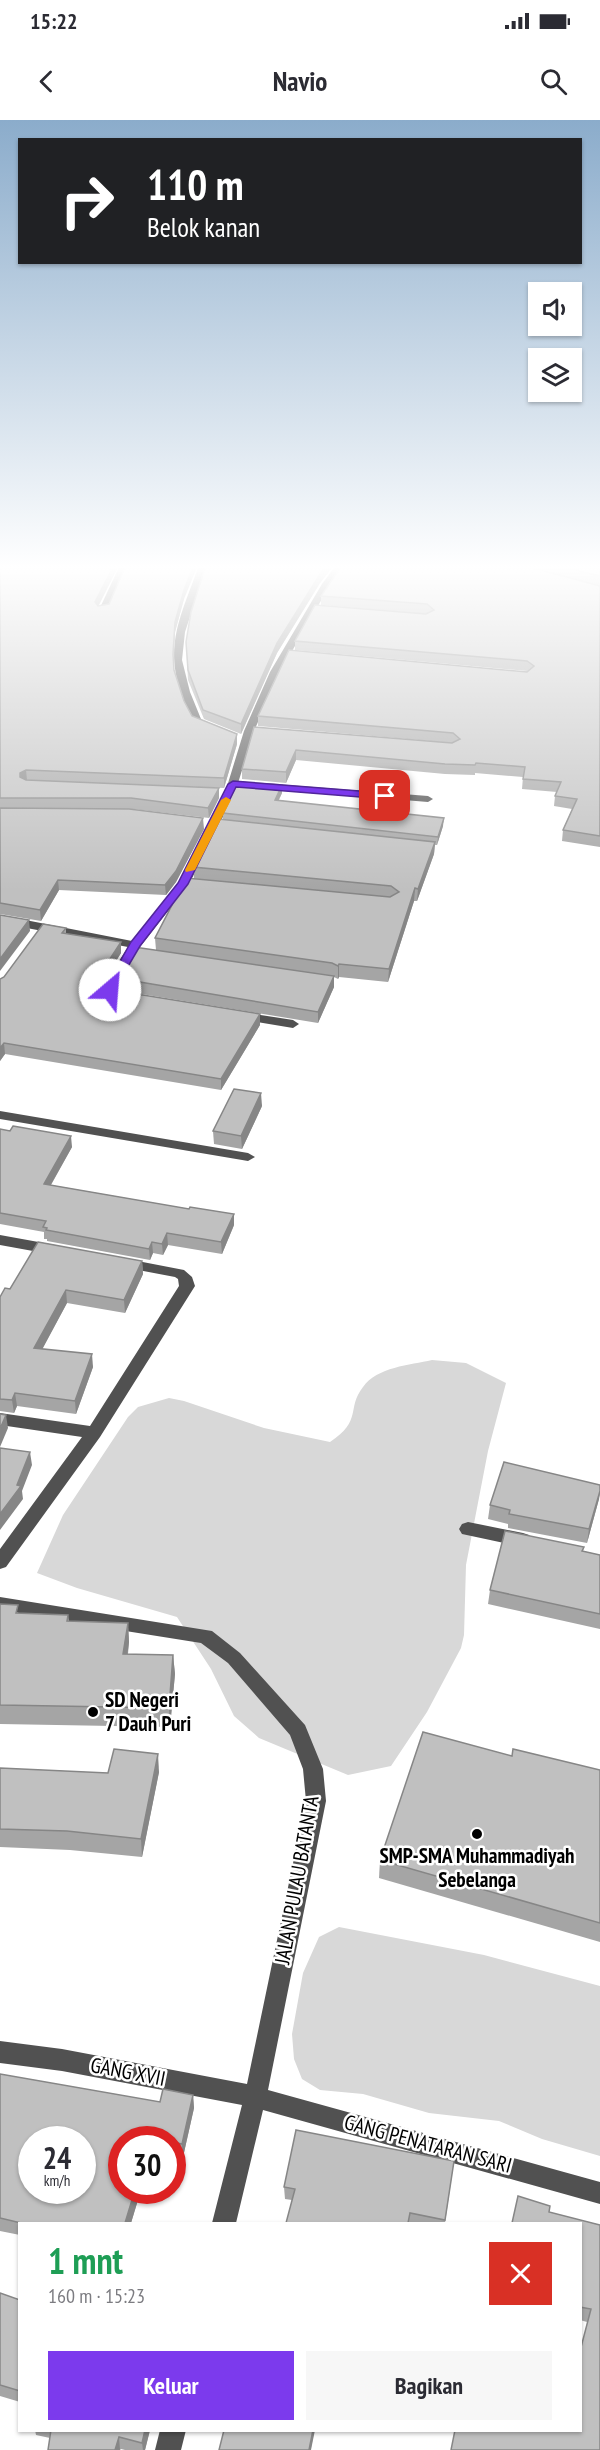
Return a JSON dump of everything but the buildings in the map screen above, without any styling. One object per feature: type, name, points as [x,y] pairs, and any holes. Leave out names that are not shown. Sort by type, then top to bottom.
[{"type":"street","points":[[180,674],[197,721],[236,738]]},
{"type":"street","points":[[249,731],[280,674]]},
{"type":"street","points":[[236,738],[249,731],[261,732]]},
{"type":"street","points":[[142,1000],[119,996],[110,990],[135,950],[188,884],[214,824],[241,787],[236,738]]},
{"type":"street","points":[[218,792],[241,787],[428,799]]},
{"type":"street","points":[[0,919],[42,926],[135,950]]},
{"type":"street","points":[[30,942],[42,926]]},
{"type":"street","points":[[223,1013],[292,1024]]},
{"type":"street","points":[[0,1115],[248,1157]]},
{"type":"street","points":[[1,1242],[74,1254]]},
{"type":"street","points":[[0,1562],[94,1433],[187,1286],[185,1277],[179,1274],[109,1260]]},
{"type":"street","points":[[0,1419],[94,1433]]},
{"type":"street","points":[[468,1529],[545,1544]]},
{"type":"street","name":"JALAN PULAU BATANTA","points":[[0,1604],[206,1636],[234,1658],[298,1731],[313,1769],[316,1801],[255,2097],[224,2222]]},
{"type":"street","name":"GANG XVII","points":[[0,2052],[62,2060],[255,2097]]},
{"type":"street","name":"GANG PENATARAN SARI","points":[[255,2097],[600,2193]]},
{"type":"street","points":[[168,2450],[172,2432]]},
{"type":"shaded area","points":[[432,1360],[466,1363],[506,1383],[488,1451],[466,1565],[464,1635],[461,1648],[427,1712],[391,1766],[348,1775],[259,1738],[234,1716],[211,1669],[177,1617],[77,1588],[37,1573],[63,1515],[128,1417],[138,1407],[169,1398],[264,1428],[330,1442],[347,1427],[358,1395],[369,1380],[394,1368]]},
{"type":"shaded area","points":[[339,1927],[484,1955],[600,1986],[600,2156],[542,2139],[499,2121],[429,2113],[363,2094],[320,2090],[302,2079],[294,2059],[292,2034],[303,1973],[319,1937]]},
{"type":"slow traffic","points":[[190,870],[226,800]]},
{"type":"place","name":"SD Negeri 7 Dauh Puri","points":[[93,1712]]},
{"type":"place","name":"SMP-SMA Muhammadiyah Sebelanga","points":[[477,1834]]},
{"type":"route","points":[[110,990],[109,987],[135,945],[183,884],[233,784],[385,796]]}]
